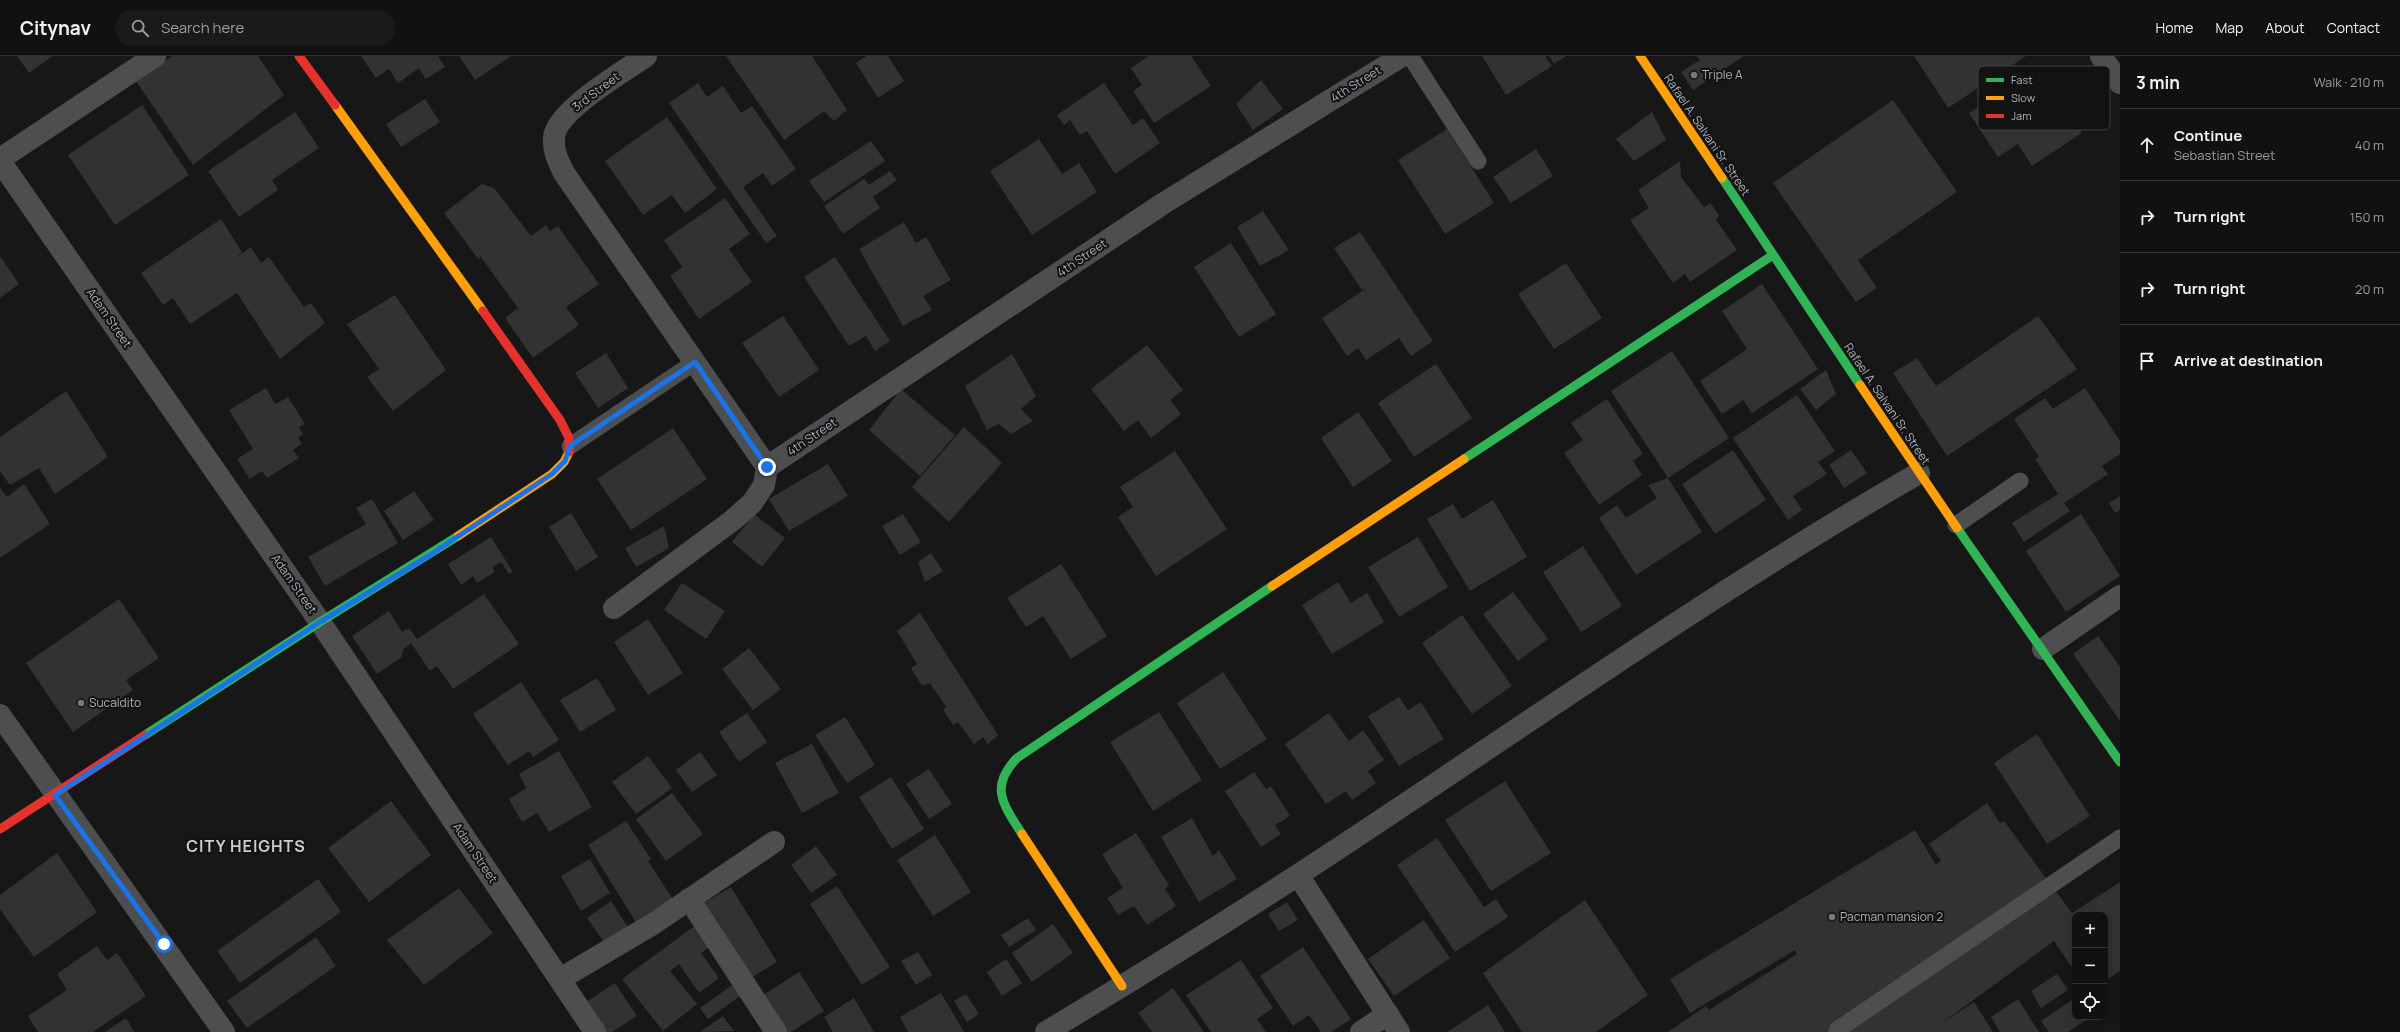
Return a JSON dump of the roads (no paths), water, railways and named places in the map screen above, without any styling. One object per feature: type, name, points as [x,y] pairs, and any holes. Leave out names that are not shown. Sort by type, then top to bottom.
[{"type":"street","points":[[0,160],[154,56]]},
{"type":"street","points":[[0,829],[55,795],[320,622],[430,555],[552,474],[565,461],[570,446],[562,424],[532,378],[299,56]]},
{"type":"street","name":"3rd Street","points":[[646,56],[576,105],[562,119],[554,136],[555,154],[564,173],[695,362]]},
{"type":"street","name":"4th Street","points":[[767,467],[1164,203],[1402,56]]},
{"type":"street","name":"Rafael A. Salvani Sr. Street","points":[[1640,56],[1919,473],[2043,649],[2120,762]]},
{"type":"street","points":[[2101,56],[2108,66]]},
{"type":"street","points":[[2110,69],[2120,83]]},
{"type":"street","name":"Adam Street","points":[[0,160],[320,622],[595,1032]]},
{"type":"street","points":[[1122,986],[1014,821],[1001,796],[999,780],[1005,770],[1054,731],[1773,255]]},
{"type":"street","points":[[614,608],[733,520],[752,503],[764,485],[767,467],[695,362]]},
{"type":"street","points":[[1046,1032],[1298,875],[1633,651],[1818,531],[1919,473]]},
{"type":"street","points":[[2043,649],[2120,596]]},
{"type":"street","points":[[0,714],[55,795],[164,944],[224,1032]]},
{"type":"street","points":[[560,979],[653,924],[774,842]]},
{"type":"street","points":[[1298,875],[1393,1023],[1361,1032]]},
{"type":"street","points":[[689,899],[776,1032]]},
{"type":"lane","points":[[1410,56],[1478,161]]},
{"type":"lane","points":[[570,446],[695,362]]},
{"type":"lane","points":[[1956,525],[2020,481]]},
{"type":"lane","points":[[1837,1030],[2120,838]]},
{"type":"place","name":"Triple A","points":[[1694,75]]},
{"type":"place","name":"Sucaldito","points":[[81,703]]},
{"type":"place","name":"Pacman mansion 2","points":[[1832,917]]},
{"type":"district","name":"CITY HEIGHTS","points":[[246,846]]}]
